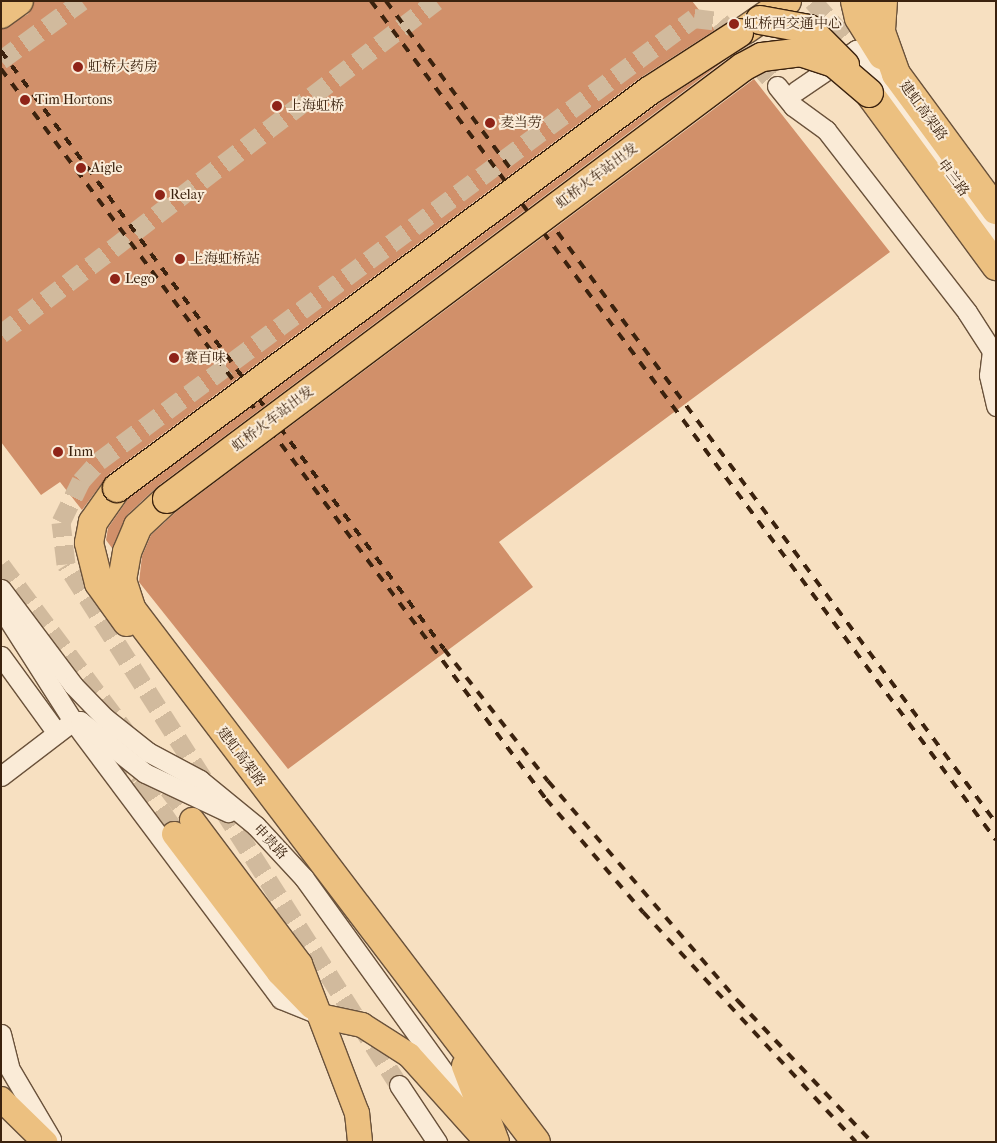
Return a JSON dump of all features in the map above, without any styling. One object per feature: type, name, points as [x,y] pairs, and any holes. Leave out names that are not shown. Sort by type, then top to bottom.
[{"type":"highway","points":[[1,14],[19,1]]},
{"type":"highway","points":[[164,654],[136,634],[99,583],[90,561],[93,522],[117,488],[650,91],[787,1]]},
{"type":"highway","points":[[855,1],[864,30],[896,74]]},
{"type":"highway","name":"建虹高架路","points":[[883,1],[881,32],[896,74],[996,210]]},
{"type":"highway","points":[[760,20],[810,29],[824,39],[869,93]]},
{"type":"highway","name":"虹桥火车站出发","points":[[167,499],[743,67],[762,57],[800,52],[834,63],[869,93],[996,266]]},
{"type":"highway","name":"建虹高架路","points":[[167,499],[138,526],[127,552],[122,580],[132,610],[430,1004]]},
{"type":"highway","points":[[430,1004],[467,1068],[493,1142]]},
{"type":"highway","points":[[430,1004],[536,1142]]},
{"type":"main road","points":[[183,827],[300,964],[357,1113],[360,1142]]},
{"type":"main road","points":[[320,1016],[362,1024],[409,1055],[487,1142]]},
{"type":"main road","points":[[1,1099],[45,1142]]},
{"type":"street","name":"申兰路","points":[[796,91],[856,50],[996,235]]},
{"type":"street","points":[[777,86],[793,106],[826,130],[967,312],[992,351],[989,375],[996,406]]},
{"type":"street","name":"申贵路","points":[[1,589],[73,685],[105,718],[148,752],[200,780],[256,826],[304,878],[493,1142]]},
{"type":"street","points":[[1,608],[73,721],[281,999],[320,1016]]},
{"type":"street","points":[[1,656],[57,733]]},
{"type":"street","points":[[4,769],[73,721],[80,721],[145,773],[256,826]]},
{"type":"street","points":[[1,1034],[5,1062],[53,1142]]},
{"type":"street","points":[[399,1085],[437,1142]]},
{"type":"building","name":"上海虹桥站","points":[[34,1],[692,1],[715,30],[640,78],[108,475],[82,510],[60,482],[41,495],[1,442],[1,29],[28,14]]},
{"type":"building","points":[[728,58],[158,486],[127,515],[112,548],[106,540],[108,528],[128,499],[658,104]]},
{"type":"building","points":[[754,79],[890,252],[499,542],[533,587],[288,769],[139,582],[142,556],[151,535],[177,511]]},
{"type":"tunnel","points":[[1,60],[82,1]]},
{"type":"tunnel","points":[[1,334],[436,1]]},
{"type":"tunnel","points":[[813,1],[856,50]]},
{"type":"tunnel","points":[[399,1085],[66,564],[61,522],[81,481],[99,461],[694,18],[720,21],[777,86]]},
{"type":"tunnel","points":[[1,565],[192,820]]},
{"type":"tunnel","points":[[117,751],[174,834]]},
{"type":"tunnel","points":[[116,756],[136,780]]},
{"type":"railway","points":[[371,1],[996,840]]},
{"type":"railway","points":[[386,1],[996,823]]},
{"type":"railway","points":[[1,51],[444,649],[548,781],[738,1001],[872,1142]]},
{"type":"railway","points":[[1,69],[546,799],[643,912],[856,1142]]},
{"type":"place","name":"虹桥西交通中心","points":[[734,24]]},
{"type":"place","name":"虹桥大药房","points":[[78,67]]},
{"type":"place","name":"Tim Hortons","points":[[25,100]]},
{"type":"place","name":"上海虹桥","points":[[277,106]]},
{"type":"place","name":"麦当劳","points":[[490,123]]},
{"type":"place","name":"Aigle","points":[[81,168]]},
{"type":"place","name":"Relay","points":[[160,195]]},
{"type":"place","name":"上海虹桥站","points":[[180,259]]},
{"type":"place","name":"Lego","points":[[115,279]]},
{"type":"place","name":"赛百味","points":[[174,358]]},
{"type":"place","name":"Inm","points":[[58,452]]}]
